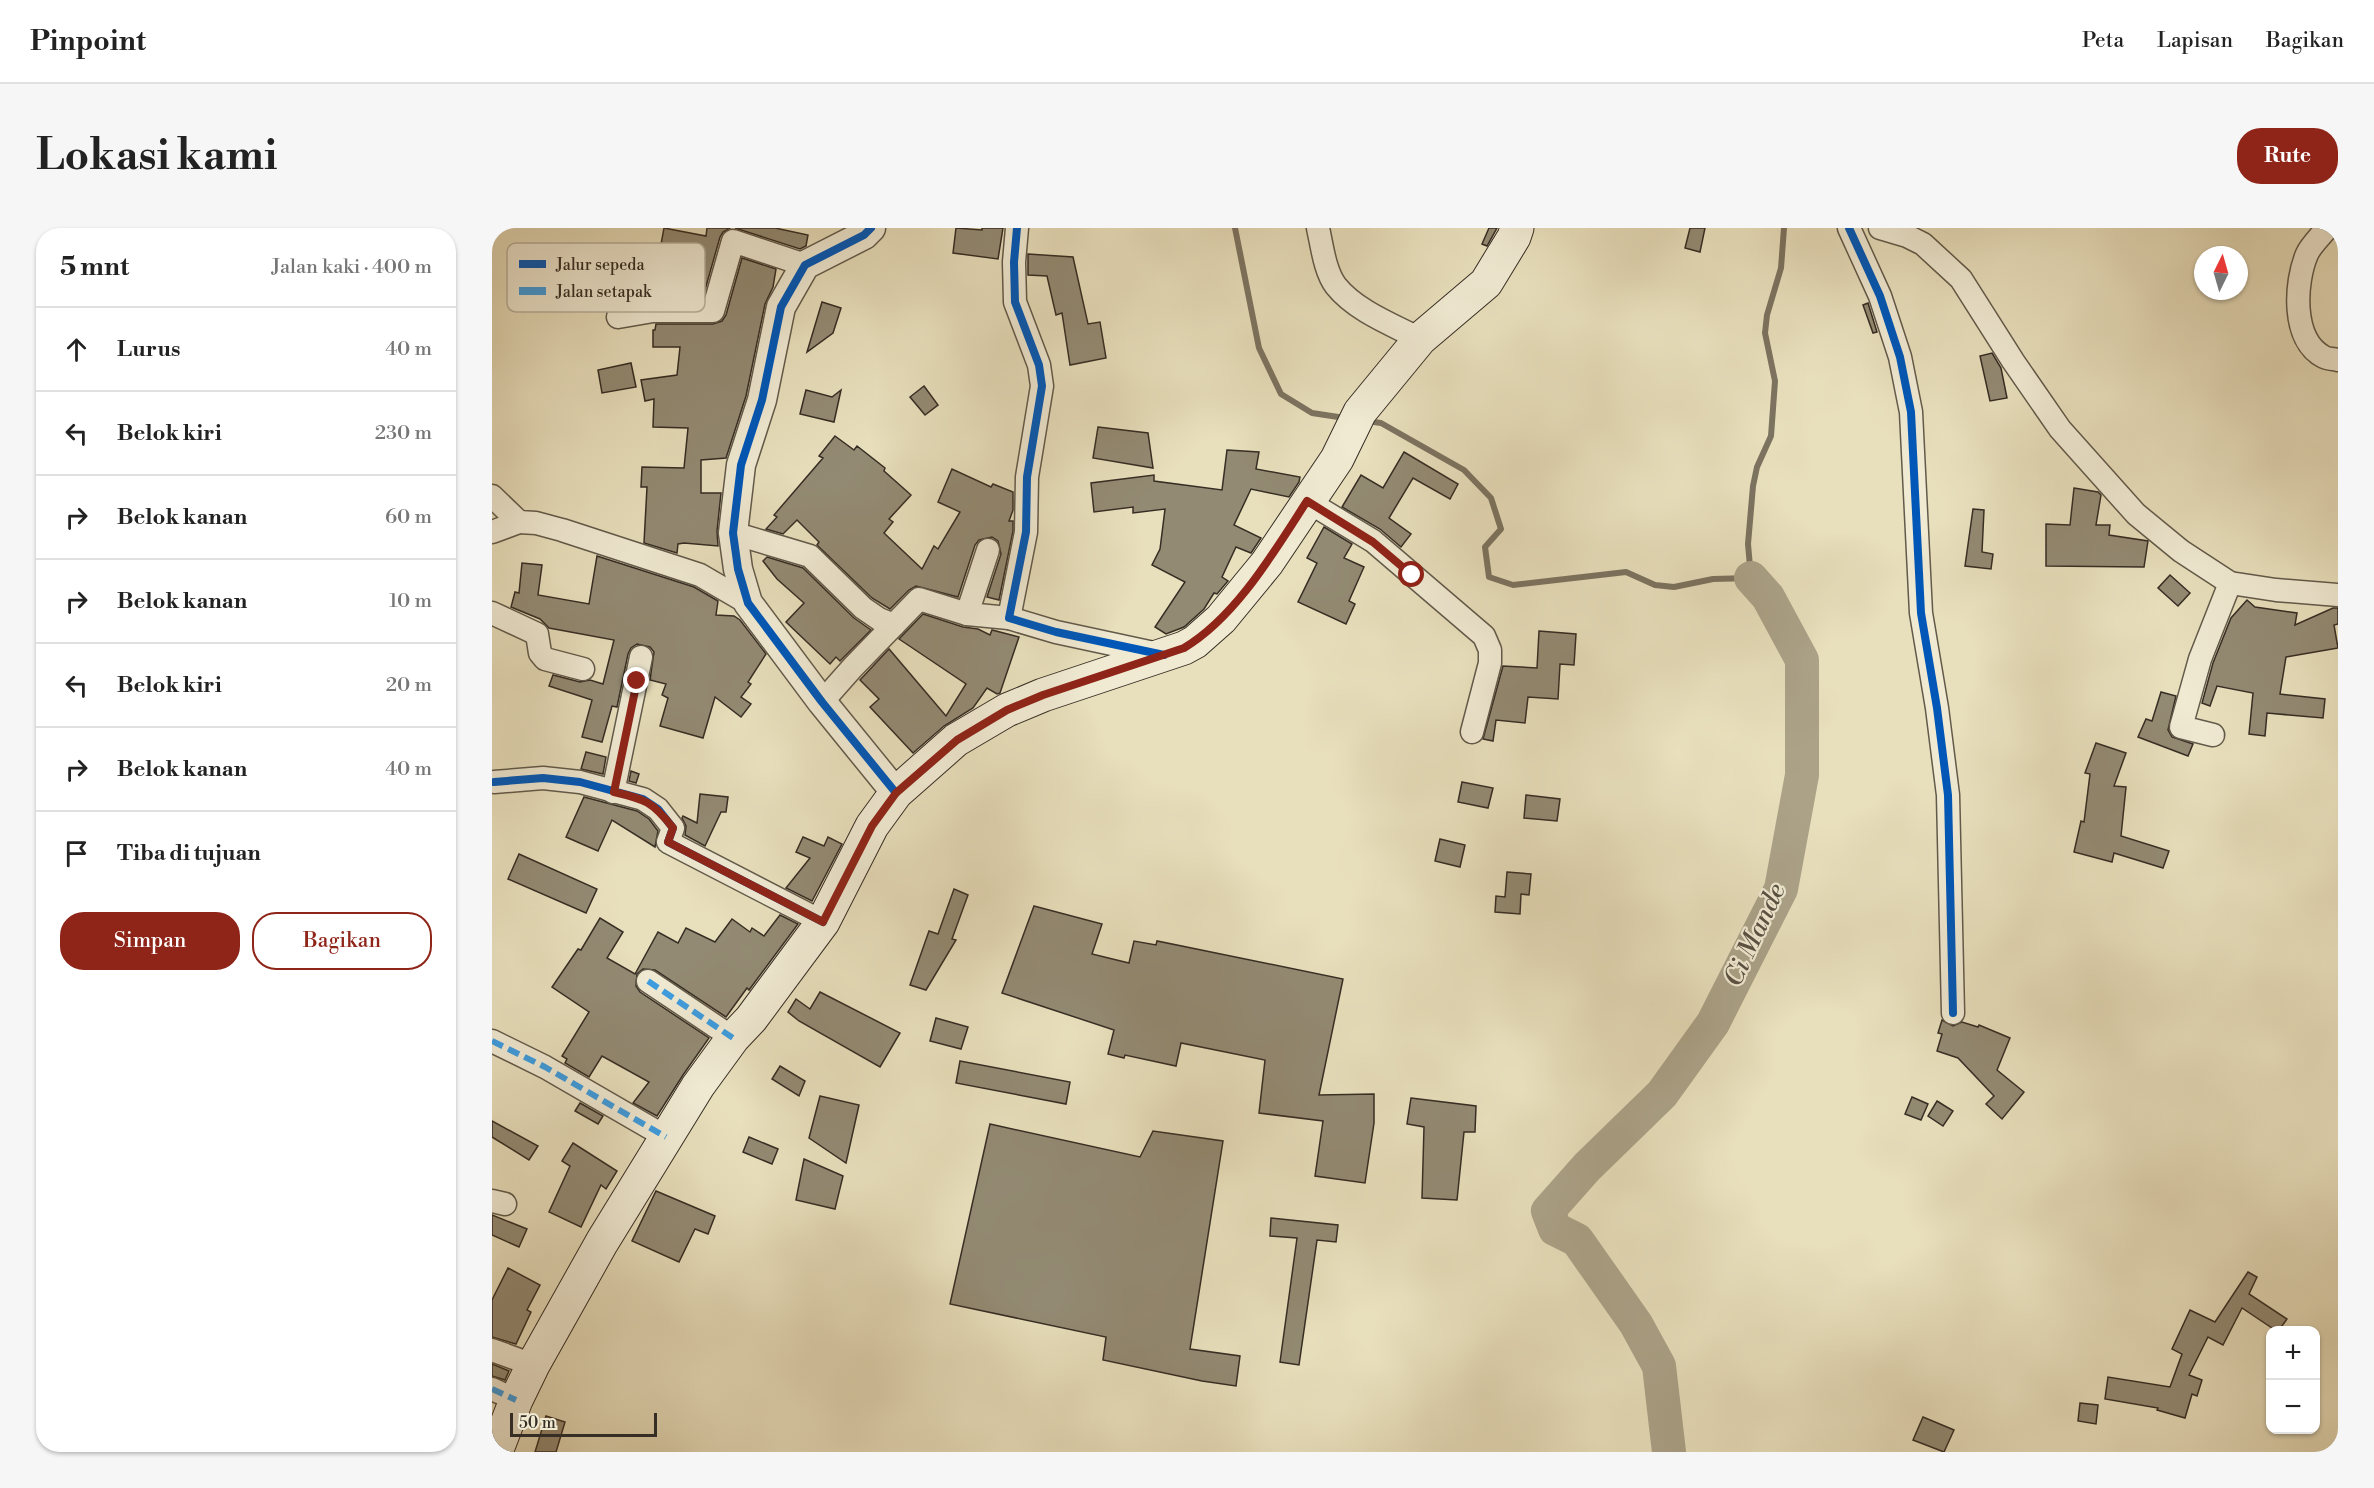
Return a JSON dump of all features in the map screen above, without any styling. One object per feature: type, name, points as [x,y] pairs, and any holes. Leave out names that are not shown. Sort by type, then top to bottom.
[{"type":"main road","points":[[496,1452],[504,1394],[533,1365],[602,1242],[698,1086],[823,922],[872,826],[896,793],[957,740],[1007,710],[1043,695],[1164,655],[1195,642],[1221,619],[1266,563],[1341,449],[1360,411],[1420,339],[1485,283],[1514,237],[1517,228]]},
{"type":"street","points":[[1009,618],[1026,532],[1028,477],[1042,386],[1038,365],[1015,302],[1014,262],[1017,228]]},
{"type":"street","points":[[1318,228],[1335,285],[1352,301],[1377,317],[1420,339]]},
{"type":"street","points":[[1849,228],[1887,316],[1900,357],[1911,412],[1921,613],[1937,708],[1948,795],[1953,1013]]},
{"type":"street","points":[[1880,228],[1907,236],[1923,244],[1961,279],[2013,362],[2060,429],[2136,514],[2181,552],[2230,583],[2276,590],[2338,595]]},
{"type":"street","points":[[2327,228],[2308,252],[2298,295],[2299,313],[2313,348],[2324,357],[2338,360]]},
{"type":"street","points":[[867,231],[816,259],[781,307],[762,400],[741,465],[733,533],[738,569],[748,603],[822,702],[896,793]]},
{"type":"street","points":[[705,311],[713,311],[733,241],[816,259]]},
{"type":"street","points":[[618,317],[643,312]]},
{"type":"street","points":[[492,496],[519,522]]},
{"type":"street","points":[[1307,501],[1373,542],[1484,636],[1490,650],[1490,663],[1472,732]]},
{"type":"street","points":[[492,532],[519,522],[536,523],[562,530],[700,574],[748,603]]},
{"type":"street","points":[[733,533],[810,556],[864,608],[879,619],[894,625]]},
{"type":"street","points":[[967,614],[988,549]]},
{"type":"street","points":[[2213,735],[2181,727],[2200,659],[2230,583]]},
{"type":"street","points":[[822,702],[919,599],[967,614],[1009,618],[1056,632],[1164,655]]},
{"type":"street","points":[[492,613],[537,634],[540,653],[545,659],[583,669]]},
{"type":"street","points":[[614,792],[641,657]]},
{"type":"street","points":[[494,782],[543,778],[580,782],[643,799],[658,809],[673,828],[668,842],[823,922]]},
{"type":"street","points":[[648,981],[733,1038]]},
{"type":"street","points":[[492,1041],[545,1067],[666,1137]]},
{"type":"street","points":[[492,1350],[533,1365]]},
{"type":"building","points":[[664,228],[706,236],[707,228],[730,228],[720,237],[705,290],[705,243],[661,243]]},
{"type":"building","points":[[735,228],[775,228],[808,235],[806,246],[800,249]]},
{"type":"building","points":[[956,228],[982,230],[982,228],[1003,228],[998,259],[953,253]]},
{"type":"building","points":[[1489,228],[1497,228],[1487,246],[1482,244]]},
{"type":"building","points":[[1690,228],[1705,228],[1700,252],[1685,248]]},
{"type":"building","points":[[1028,254],[1073,257],[1088,324],[1100,322],[1106,358],[1070,365],[1062,313],[1056,315],[1047,276],[1028,275]]},
{"type":"building","points":[[742,258],[776,269],[773,287],[765,304],[746,396],[726,458],[701,460],[701,493],[721,493],[717,531],[718,546],[678,544],[677,553],[644,543],[647,487],[641,487],[642,467],[684,468],[688,428],[653,427],[654,399],[645,401],[641,380],[677,375],[680,347],[653,347],[653,330],[656,324],[713,324],[722,321],[726,315]]},
{"type":"building","points":[[822,302],[841,308],[833,333],[807,352]]},
{"type":"building","points":[[1868,303],[1877,332],[1873,333],[1863,305]]},
{"type":"building","points":[[1992,353],[2001,368],[2007,398],[1990,401],[1980,356]]},
{"type":"building","points":[[631,363],[636,387],[602,393],[598,370]]},
{"type":"building","points":[[924,386],[938,405],[925,415],[910,397]]},
{"type":"building","points":[[806,390],[832,397],[841,390],[834,422],[800,414]]},
{"type":"building","points":[[1098,427],[1148,433],[1153,468],[1093,458]]},
{"type":"building","points":[[835,436],[854,450],[857,446],[885,468],[884,471],[911,495],[889,519],[893,522],[884,533],[922,569],[934,546],[938,549],[960,512],[938,502],[952,469],[991,487],[993,484],[1013,492],[1013,510],[1009,521],[1013,521],[1013,531],[999,600],[987,597],[1001,554],[998,541],[992,537],[979,540],[975,545],[958,597],[916,586],[890,609],[872,598],[817,545],[819,542],[797,520],[783,534],[766,529],[777,517],[774,515],[823,458],[819,456]]},
{"type":"building","points":[[1227,450],[1259,452],[1256,469],[1300,477],[1299,482],[1289,497],[1251,489],[1234,525],[1261,538],[1251,553],[1236,547],[1222,577],[1228,581],[1217,594],[1214,593],[1204,609],[1184,627],[1166,634],[1155,627],[1185,582],[1152,565],[1160,549],[1165,509],[1133,513],[1133,507],[1094,512],[1091,483],[1154,475],[1154,481],[1222,490]]},
{"type":"building","points":[[1404,452],[1458,484],[1450,499],[1413,478],[1389,518],[1411,534],[1401,547],[1380,529],[1342,507],[1361,475],[1383,488]]},
{"type":"building","points":[[2074,488],[2098,492],[2101,495],[2096,525],[2110,525],[2109,535],[2148,541],[2144,567],[2046,566],[2046,524],[2070,525]]},
{"type":"building","points":[[1973,509],[1984,510],[1982,552],[1993,554],[1991,569],[1965,566]]},
{"type":"building","points":[[1324,527],[1352,544],[1344,558],[1364,567],[1349,601],[1355,604],[1346,624],[1298,602],[1317,563],[1307,558]]},
{"type":"building","points":[[597,556],[694,587],[718,601],[716,615],[734,616],[740,620],[766,654],[748,682],[751,684],[741,697],[751,704],[741,717],[715,697],[703,738],[660,726],[668,698],[662,695],[666,684],[650,680],[654,652],[650,647],[637,644],[628,654],[617,707],[612,706],[602,742],[582,737],[592,700],[549,686],[553,675],[580,682],[590,680],[603,684],[614,640],[549,628],[540,619],[511,607],[515,592],[519,593],[522,563],[542,565],[538,595],[589,604]]},
{"type":"building","points":[[767,557],[803,568],[854,618],[871,630],[840,661],[836,657],[830,664],[786,622],[804,603],[777,579],[763,561]]},
{"type":"building","points":[[2170,575],[2190,593],[2178,606],[2158,588]]},
{"type":"building","points":[[2247,600],[2255,607],[2297,613],[2295,625],[2333,608],[2338,608],[2338,624],[2334,625],[2338,648],[2286,657],[2280,694],[2325,699],[2323,718],[2267,713],[2265,736],[2249,734],[2253,693],[2217,686],[2210,706],[2202,703],[2213,663],[2231,618]]},
{"type":"building","points":[[923,614],[963,627],[978,629],[990,635],[992,630],[1019,637],[1000,693],[997,694],[987,688],[973,708],[944,726],[913,753],[870,707],[879,699],[860,680],[889,649],[946,716],[966,684],[899,639]]},
{"type":"building","points":[[1539,631],[1576,634],[1574,665],[1560,664],[1558,699],[1528,697],[1525,723],[1496,720],[1493,741],[1483,739],[1503,666],[1537,668]]},
{"type":"building","points":[[2161,692],[2176,696],[2168,730],[2172,737],[2193,744],[2188,756],[2138,737],[2146,719],[2152,721]]},
{"type":"building","points":[[2096,743],[2126,753],[2114,786],[2126,787],[2121,836],[2169,851],[2163,868],[2114,853],[2112,862],[2074,852],[2081,821],[2084,822],[2090,774],[2085,773]]},
{"type":"building","points":[[586,752],[606,757],[603,774],[581,769]]},
{"type":"building","points":[[631,771],[639,774],[636,783],[629,781]]},
{"type":"building","points":[[1462,782],[1493,788],[1488,808],[1458,802]]},
{"type":"building","points":[[700,794],[728,797],[726,812],[721,812],[705,846],[685,835],[686,826],[682,818],[683,816],[697,823]]},
{"type":"building","points":[[1526,795],[1560,799],[1557,821],[1524,818]]},
{"type":"building","points":[[584,797],[637,811],[649,819],[658,831],[655,847],[612,820],[598,851],[566,837]]},
{"type":"building","points":[[803,837],[824,846],[828,837],[842,844],[812,901],[786,888],[810,858],[796,852]]},
{"type":"building","points":[[1440,839],[1465,845],[1460,867],[1435,861]]},
{"type":"building","points":[[519,854],[597,889],[586,913],[508,879]]},
{"type":"building","points":[[1507,872],[1531,874],[1529,895],[1521,894],[1520,914],[1495,912],[1496,896],[1505,897]]},
{"type":"building","points":[[954,889],[968,895],[952,939],[956,940],[926,990],[910,985],[929,931],[938,934]]},
{"type":"building","points":[[1034,906],[1102,924],[1092,954],[1129,963],[1134,941],[1156,945],[1157,941],[1343,979],[1319,1095],[1374,1094],[1374,1123],[1365,1183],[1315,1176],[1323,1121],[1259,1113],[1265,1060],[1181,1043],[1176,1066],[1125,1055],[1124,1058],[1108,1054],[1114,1030],[1002,993]]},
{"type":"building","points":[[780,915],[798,924],[726,1017],[655,970],[643,969],[637,974],[636,986],[640,992],[709,1038],[657,1116],[633,1103],[649,1082],[602,1056],[589,1077],[565,1063],[567,1059],[562,1056],[589,1012],[552,987],[578,949],[581,950],[600,918],[623,932],[607,958],[635,974],[658,932],[678,943],[686,928],[715,942],[732,919],[750,932],[752,928],[764,936]]},
{"type":"building","points":[[820,992],[900,1033],[880,1067],[799,1021],[788,1012],[796,999],[810,1009]]},
{"type":"building","points":[[936,1018],[968,1027],[961,1049],[930,1041]]},
{"type":"building","points":[[1942,1020],[1953,1026],[1962,1022],[1978,1027],[1979,1025],[2010,1038],[1997,1070],[2024,1092],[2002,1119],[1986,1104],[1994,1096],[1958,1058],[1937,1051],[1942,1034],[1938,1033]]},
{"type":"building","points":[[960,1061],[1070,1082],[1066,1104],[956,1083]]},
{"type":"building","points":[[780,1066],[805,1081],[799,1096],[772,1079]]},
{"type":"building","points":[[820,1096],[859,1105],[846,1163],[809,1138]]},
{"type":"building","points":[[1912,1097],[1928,1104],[1921,1120],[1905,1114]]},
{"type":"building","points":[[1411,1098],[1476,1106],[1475,1132],[1464,1132],[1457,1200],[1422,1198],[1424,1127],[1407,1124]]},
{"type":"building","points":[[1937,1101],[1953,1111],[1943,1126],[1928,1116]]},
{"type":"building","points":[[580,1103],[603,1116],[598,1124],[575,1111]]},
{"type":"building","points":[[492,1121],[538,1146],[529,1160],[492,1137]]},
{"type":"building","points":[[990,1124],[1140,1157],[1153,1131],[1223,1141],[1190,1349],[1240,1356],[1236,1386],[1103,1360],[1106,1337],[950,1304]]},
{"type":"building","points":[[749,1137],[778,1149],[772,1164],[743,1152]]},
{"type":"building","points":[[573,1143],[617,1171],[606,1189],[601,1185],[581,1227],[549,1212],[570,1166],[562,1161]]},
{"type":"building","points":[[804,1159],[843,1176],[835,1209],[796,1200]]},
{"type":"building","points":[[656,1191],[715,1216],[708,1234],[695,1229],[679,1262],[632,1241]]},
{"type":"building","points":[[492,1215],[527,1229],[519,1247],[492,1235]]},
{"type":"building","points":[[1271,1218],[1338,1225],[1336,1242],[1317,1240],[1299,1365],[1280,1362],[1297,1238],[1270,1236]]},
{"type":"building","points":[[508,1268],[540,1285],[527,1310],[531,1312],[516,1344],[492,1337],[492,1300]]},
{"type":"building","points":[[2248,1272],[2257,1277],[2249,1294],[2287,1319],[2282,1326],[2269,1326],[2242,1308],[2223,1345],[2208,1337],[2189,1375],[2202,1380],[2197,1396],[2192,1394],[2185,1418],[2157,1410],[2158,1408],[2105,1399],[2108,1377],[2170,1387],[2182,1354],[2172,1349],[2190,1310],[2215,1322]]},
{"type":"building","points":[[492,1364],[509,1371],[505,1380],[492,1376]]},
{"type":"building","points":[[2080,1403],[2098,1405],[2096,1424],[2078,1421]]},
{"type":"building","points":[[546,1416],[565,1422],[556,1452],[535,1452]]},
{"type":"building","points":[[1923,1417],[1954,1430],[1944,1452],[1913,1440]]},
{"type":"waterway","points":[[1235,228],[1259,348],[1281,394],[1312,413],[1345,418]]},
{"type":"waterway","points":[[1367,421],[1381,423],[1464,470],[1491,498],[1501,529],[1485,547],[1489,577],[1513,585],[1626,572],[1655,585],[1674,587],[1713,579],[1751,578],[1748,544],[1753,486],[1757,467],[1771,436],[1775,381],[1765,333],[1767,315],[1781,268],[1784,228]]},
{"type":"waterway","name":"Ci Mande","points":[[1669,1452],[1659,1366],[1636,1324],[1577,1240],[1555,1229],[1548,1211],[1587,1167],[1662,1094],[1713,1023],[1781,889],[1802,775],[1802,660],[1768,597],[1751,578]]},
{"type":"marked path","points":[[648,981],[733,1038]]},
{"type":"marked path","points":[[492,1041],[545,1067],[666,1137]]},
{"type":"marked path","points":[[492,1389],[516,1400]]},
{"type":"cycle path","points":[[871,228],[864,235],[805,265],[781,307],[762,400],[741,465],[733,533],[738,569],[748,603],[822,702],[896,793]]},
{"type":"cycle path","points":[[1017,228],[1014,262],[1015,302],[1039,365],[1042,386],[1027,477],[1026,532],[1009,618],[1056,632],[1164,655]]},
{"type":"cycle path","points":[[1849,228],[1880,296],[1900,357],[1911,412],[1921,613],[1937,708],[1948,795],[1953,1013]]},
{"type":"cycle path","points":[[494,782],[543,778],[580,782],[643,799],[658,809],[673,828],[668,842],[823,922]]},
{"type":"route","points":[[637,681],[614,792],[643,799],[658,809],[673,828],[668,842],[823,922],[872,826],[896,793],[957,740],[1007,710],[1043,695],[1184,648],[1195,642],[1221,619],[1266,563],[1307,501],[1373,542],[1412,575]]}]
